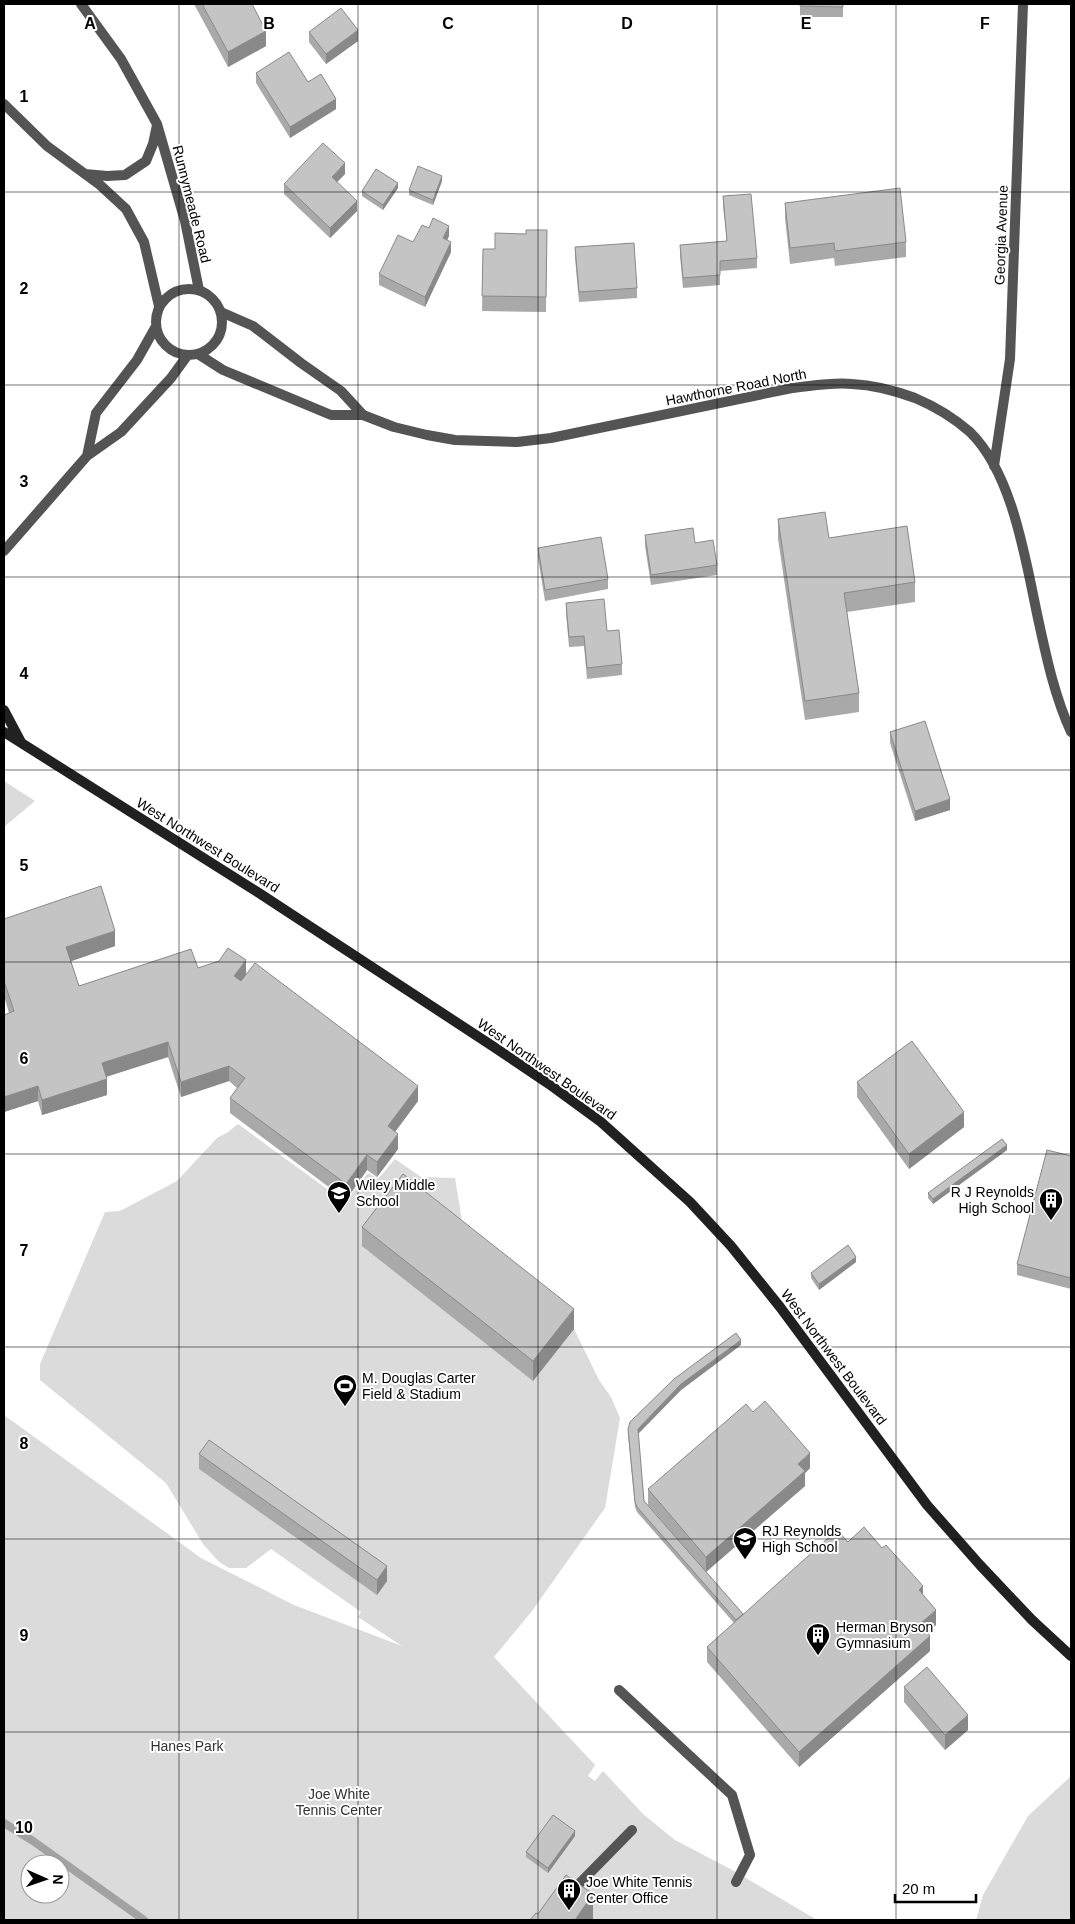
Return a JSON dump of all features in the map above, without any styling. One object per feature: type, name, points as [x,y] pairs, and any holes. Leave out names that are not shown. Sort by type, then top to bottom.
[{"type":"main road","points":[[4,710],[22,743]]},
{"type":"main road","name":"West Northwest Boulevard","points":[[4,732],[259,893],[494,1047],[594,1117],[635,1152],[690,1202],[731,1246],[780,1307],[927,1505],[1013,1599],[1071,1656]]},
{"type":"street","name":"Runnymeade Road","points":[[81,4],[121,59],[157,124],[183,213],[199,290]]},
{"type":"street","name":"Georgia Avenue","points":[[994,466],[1010,359],[1024,4]]},
{"type":"street","points":[[4,104],[47,146],[100,185],[126,209],[144,242],[159,306],[156,328],[166,348],[188,356],[208,350],[218,338],[222,323],[220,312],[212,299],[199,290],[181,290],[172,293],[159,306]]},
{"type":"street","name":"Runnymeade Road","points":[[84,174],[125,175],[146,161],[153,144],[157,124]]},
{"type":"street","name":"Hawthorne Road North","points":[[220,312],[252,326],[341,390],[363,415]]},
{"type":"street","points":[[87,456],[96,414],[137,360],[156,328]]},
{"type":"street","name":"Hawthorne Road North","points":[[198,354],[222,370],[330,415],[363,415],[394,427],[464,441],[517,442],[551,438],[792,388],[853,384],[898,392],[930,404],[970,432],[994,466],[1004,487],[1013,512],[1057,696],[1071,732]]},
{"type":"street","points":[[4,551],[87,456],[121,432],[171,378],[188,356]]},
{"type":"street","points":[[619,1690],[732,1795],[750,1854],[736,1882]]},
{"type":"street","points":[[578,1884],[632,1830]]},
{"type":"green space","points":[[4,781],[35,801],[4,827]]},
{"type":"green space","points":[[238,1124],[345,1202],[368,1173],[378,1179],[395,1159],[421,1177],[455,1178],[462,1221],[538,1298],[574,1329],[599,1380],[611,1397],[620,1418],[605,1508],[532,1611],[494,1657],[595,1765],[588,1776],[595,1781],[603,1771],[643,1814],[675,1840],[734,1871],[817,1920],[4,1920],[4,1415],[201,1558],[294,1605],[402,1646],[358,1617],[361,1612],[271,1549],[246,1568],[229,1568],[219,1562],[203,1544],[166,1483],[40,1380],[40,1364],[105,1212],[120,1211],[177,1181],[217,1138]]},
{"type":"green space","points":[[1071,1776],[1071,1920],[976,1920],[983,1895],[1028,1816]]},
{"type":"building","points":[[202,4],[252,4],[266,31],[228,52]]},
{"type":"building","points":[[800,4],[843,4],[843,7],[800,6]]},
{"type":"building","points":[[341,8],[358,30],[326,54],[309,32]]},
{"type":"building","points":[[289,52],[308,82],[321,74],[336,99],[290,127],[256,73]]},
{"type":"building","points":[[323,143],[345,163],[332,177],[357,201],[330,228],[284,184]]},
{"type":"building","points":[[418,166],[442,176],[433,200],[409,190]]},
{"type":"building","points":[[376,169],[398,183],[383,205],[362,191]]},
{"type":"building","points":[[900,188],[906,242],[835,251],[834,243],[790,248],[785,203]]},
{"type":"building","points":[[751,194],[757,258],[720,261],[720,275],[683,278],[680,245],[727,241],[723,196]]},
{"type":"building","points":[[433,218],[449,226],[443,238],[451,242],[425,297],[379,274],[398,235],[413,242],[422,225],[429,228]]},
{"type":"building","points":[[526,230],[547,230],[546,297],[482,296],[483,249],[495,249],[495,233],[526,234]]},
{"type":"building","points":[[634,243],[637,288],[579,292],[575,247]]},
{"type":"building","points":[[825,512],[829,538],[907,526],[915,582],[844,593],[859,693],[805,701],[778,519]]},
{"type":"building","points":[[693,528],[695,543],[713,540],[717,565],[651,575],[645,535]]},
{"type":"building","points":[[601,537],[608,579],[545,590],[538,548]]},
{"type":"building","points":[[604,599],[607,631],[619,630],[622,664],[587,668],[584,636],[569,637],[566,603]]},
{"type":"building","points":[[925,721],[950,799],[915,811],[890,732]]},
{"type":"building","name":"Wiley Middle School","points":[[101,886],[115,931],[66,947],[79,986],[191,949],[198,968],[219,961],[228,948],[246,960],[234,976],[241,981],[255,963],[418,1086],[388,1126],[398,1134],[377,1162],[367,1155],[346,1184],[230,1098],[245,1078],[229,1066],[181,1082],[168,1042],[102,1063],[107,1079],[42,1100],[38,1086],[4,1097],[4,1015],[14,1011],[4,981],[4,919]]},
{"type":"building","points":[[912,1041],[964,1112],[909,1154],[857,1082]]},
{"type":"building","points":[[1002,1139],[1007,1145],[933,1199],[928,1193]]},
{"type":"building","name":"R J Reynolds High School","points":[[1047,1150],[1071,1156],[1071,1278],[1017,1264]]},
{"type":"building","points":[[403,1174],[574,1309],[533,1361],[362,1227]]},
{"type":"building","points":[[848,1245],[856,1257],[819,1284],[811,1273]]},
{"type":"building","points":[[736,1333],[741,1340],[681,1384],[638,1429],[644,1501],[743,1614],[736,1620],[637,1507],[628,1429],[630,1422],[674,1379]]},
{"type":"building","points":[[765,1401],[810,1453],[798,1464],[805,1471],[706,1557],[648,1489],[746,1404],[753,1412]]},
{"type":"building","points":[[209,1440],[387,1566],[377,1580],[199,1454]]},
{"type":"building","name":"Herman Bryson Gymnasium","points":[[864,1527],[882,1548],[886,1545],[923,1586],[919,1590],[936,1610],[920,1624],[930,1636],[799,1752],[707,1647],[837,1530],[848,1542]]},
{"type":"building","points":[[927,1667],[968,1715],[945,1735],[904,1687]]},
{"type":"building","points":[[553,1815],[575,1831],[548,1868],[526,1852]]},
{"type":"building","points":[[566,1875],[593,1894],[575,1920],[530,1920],[536,1913],[538,1914]]},
{"type":"waterway","points":[[4,1823],[33,1841],[144,1920]]},
{"type":"place","name":"Wiley Middle School","points":[[339,1214]]},
{"type":"place","name":"R J Reynolds High School","points":[[1051,1221]]},
{"type":"place","name":"M. Douglas Carter Field & Stadium","points":[[345,1407]]},
{"type":"place","name":"RJ Reynolds High School","points":[[745,1560]]},
{"type":"place","name":"Herman Bryson Gymnasium","points":[[818,1656]]},
{"type":"place","name":"Joe White Tennis Center Office","points":[[569,1911]]},
{"type":"park label","name":"Hanes Park","points":[[187,1746]]},
{"type":"park label","name":"Joe White Tennis Center","points":[[339,1802]]}]
